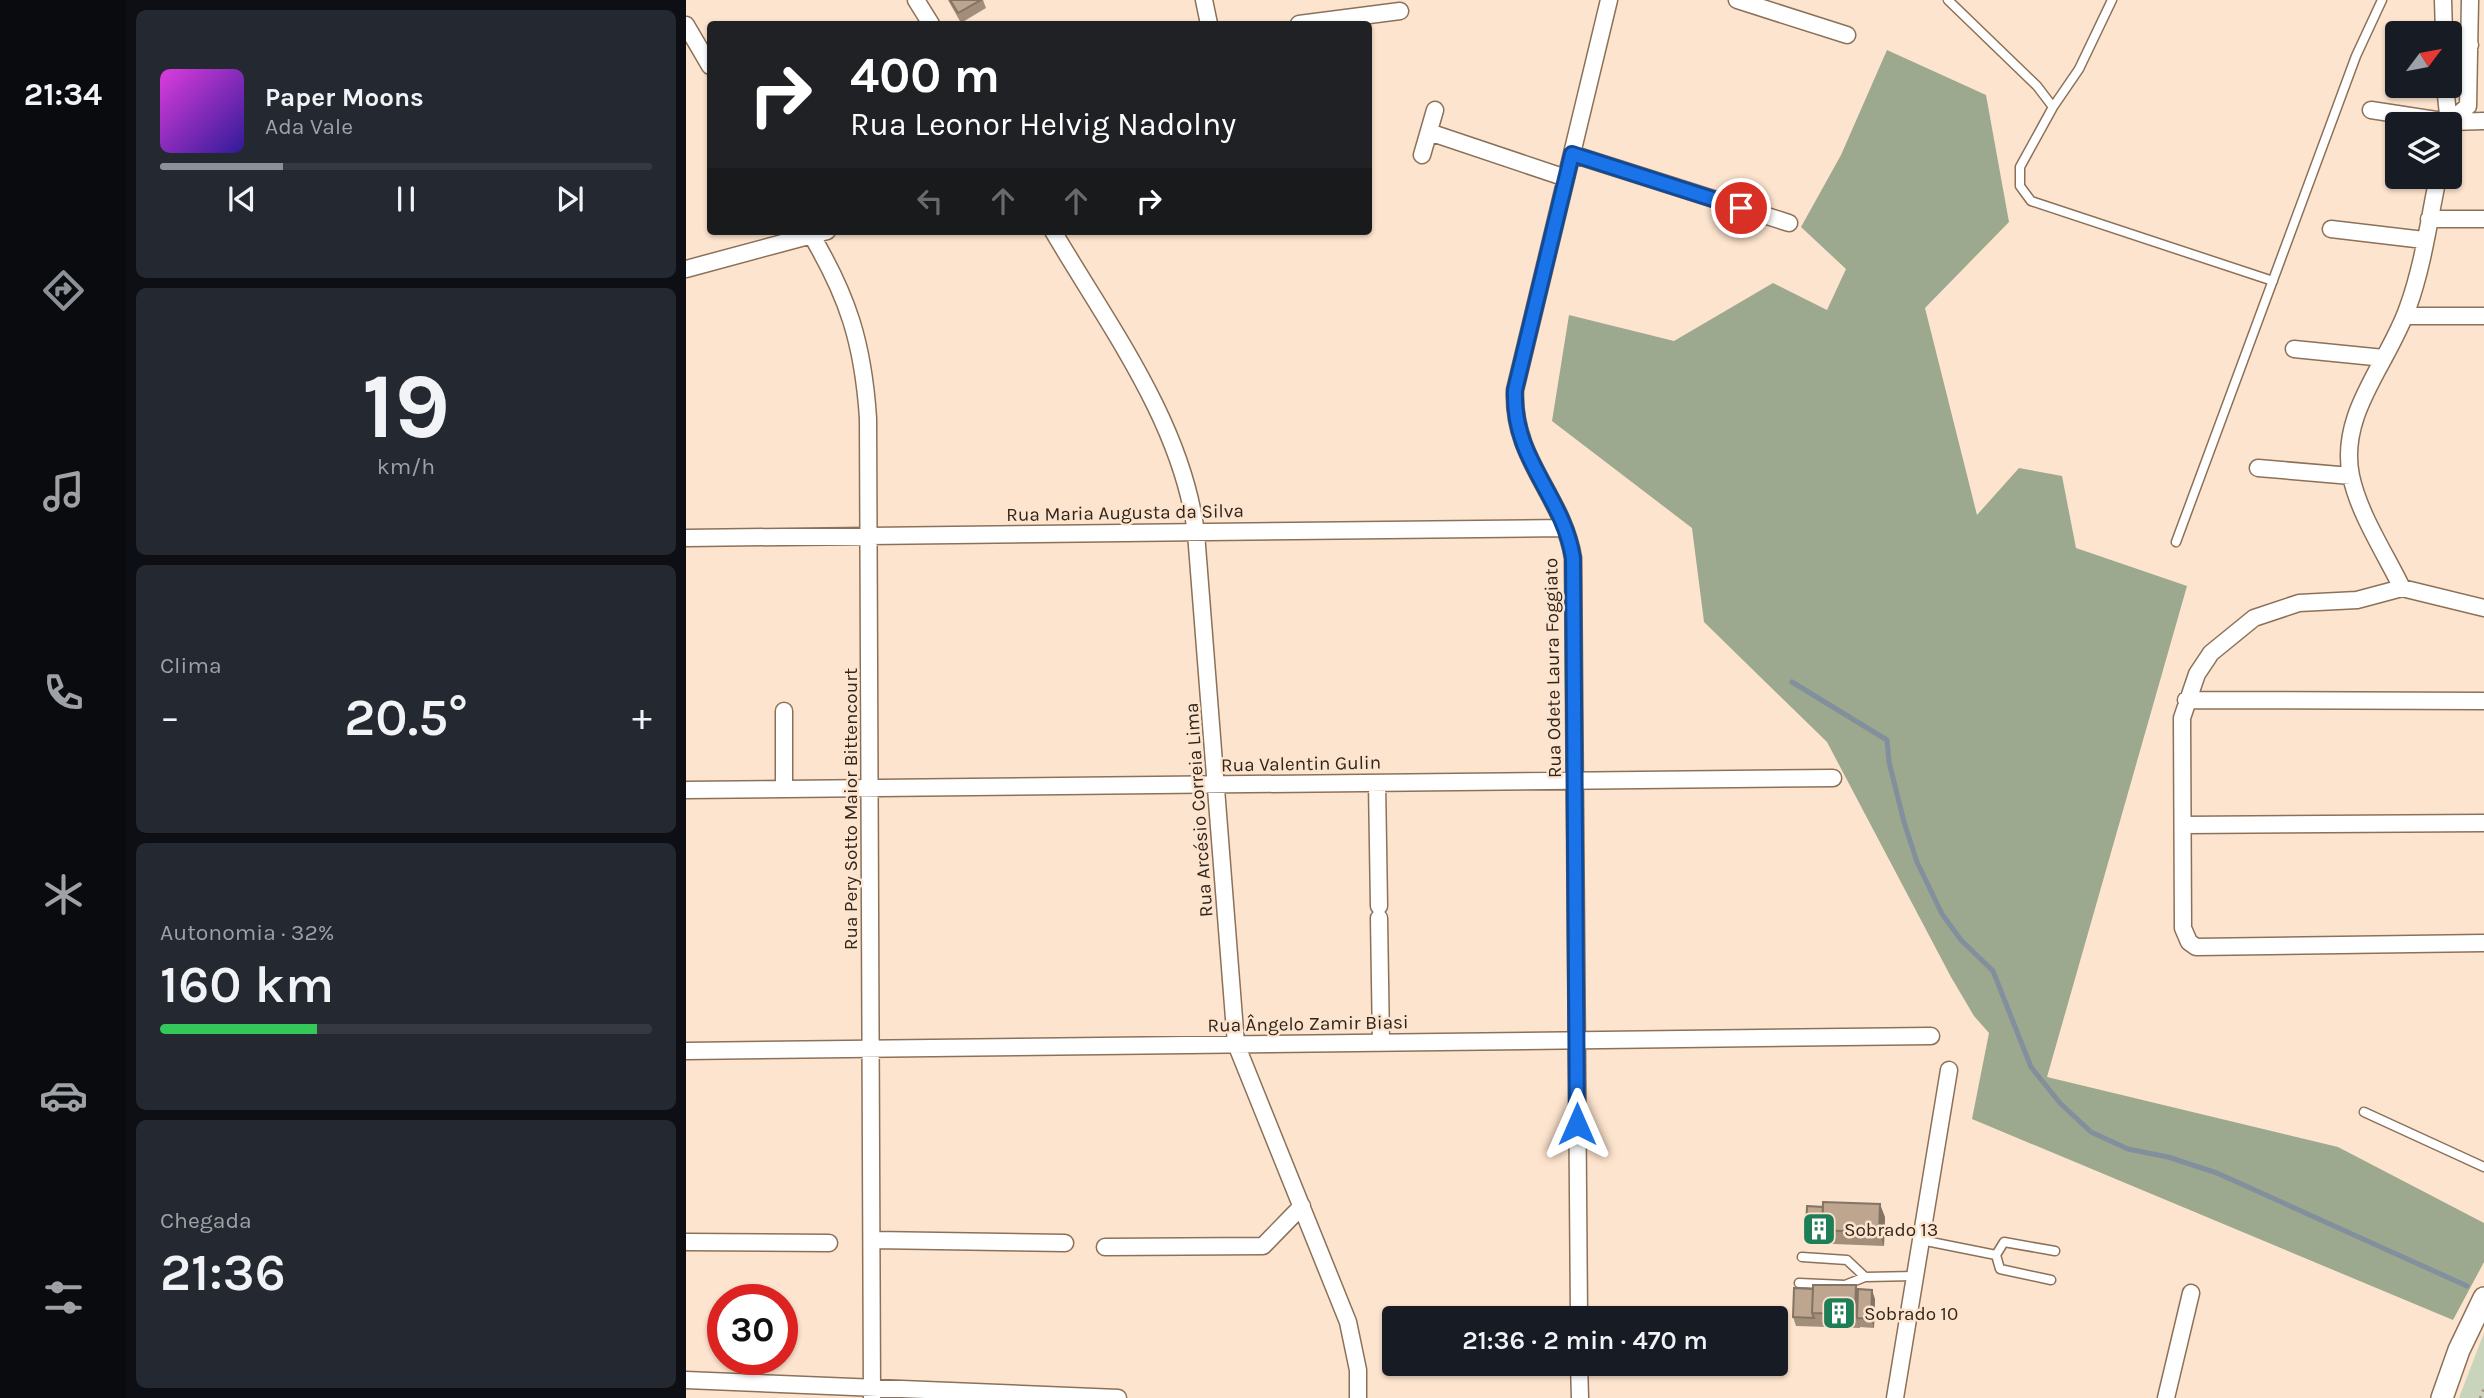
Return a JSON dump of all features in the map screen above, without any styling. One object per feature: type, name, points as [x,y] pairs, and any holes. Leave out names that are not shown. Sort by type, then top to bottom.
[{"type":"street","points":[[916,0],[928,21]]},
{"type":"street","points":[[1204,0],[1208,21]]},
{"type":"street","name":"Rua Odete Laura Foggiato","points":[[1579,1306],[1573,558],[1565,528],[1531,464],[1514,415],[1515,390],[1609,0]]},
{"type":"street","points":[[1737,0],[1847,35]]},
{"type":"street","points":[[2443,0],[2444,21]]},
{"type":"street","points":[[2461,112],[2468,106],[2470,0]]},
{"type":"street","points":[[1322,21],[1400,11]]},
{"type":"street","points":[[686,24],[707,60]]},
{"type":"street","points":[[2462,45],[2470,45]]},
{"type":"street","points":[[1422,155],[1435,110]]},
{"type":"street","points":[[2371,110],[2385,112]]},
{"type":"street","points":[[2462,122],[2484,121]]},
{"type":"street","points":[[1429,132],[1566,178]]},
{"type":"street","points":[[1572,154],[1789,223]]},
{"type":"street","points":[[2402,588],[2351,476],[2352,426],[2405,316],[2435,189]]},
{"type":"street","points":[[2429,219],[2484,219]]},
{"type":"street","points":[[2331,229],[2424,240]]},
{"type":"street","points":[[686,269],[805,235]]},
{"type":"street","name":"Rua Pery Sotto Maior Bittencourt","points":[[817,235],[846,302],[862,360],[868,418],[873,1393]]},
{"type":"street","name":"Rua Arcésio Correia Lima","points":[[1055,235],[1136,372],[1174,445],[1187,479],[1196,533],[1236,1044],[1348,1322],[1357,1370],[1358,1398]]},
{"type":"street","points":[[2405,316],[2484,316]]},
{"type":"street","points":[[2294,349],[2384,358]]},
{"type":"street","points":[[2258,468],[2351,476]]},
{"type":"street","name":"Rua Maria Augusta da Silva","points":[[686,538],[1565,528]]},
{"type":"street","points":[[2484,608],[2402,588],[2357,600],[2299,603],[2254,618],[2211,653],[2197,674],[2186,700],[2181,740],[2183,928],[2189,943],[2196,947],[2484,943]]},
{"type":"street","points":[[2186,700],[2484,701]]},
{"type":"street","points":[[784,711],[784,789]]},
{"type":"street","name":"Rua Valentin Gulin","points":[[686,790],[1833,778]]},
{"type":"street","points":[[1377,783],[1381,1043]]},
{"type":"street","points":[[2183,825],[2484,824]]},
{"type":"street","name":"Rua Ângelo Zamir Biasi","points":[[686,1051],[1931,1036]]},
{"type":"street","points":[[1895,1398],[1949,1070]]},
{"type":"street","points":[[1105,1247],[1263,1246],[1302,1206]]},
{"type":"street","points":[[874,1240],[1065,1243]]},
{"type":"street","points":[[686,1242],[829,1243]]},
{"type":"street","points":[[2166,1398],[2191,1293]]},
{"type":"street","points":[[2442,1398],[2459,1350],[2484,1298]]},
{"type":"street","points":[[1579,1376],[1580,1398]]},
{"type":"street","points":[[686,1380],[873,1393],[1118,1398]]},
{"type":"lane","points":[[1948,0],[2037,86],[2053,107]]},
{"type":"lane","points":[[2112,0],[2078,69],[2053,107],[2020,167],[2020,186],[2031,201],[2273,281]]},
{"type":"lane","points":[[2176,542],[2356,56],[2382,0]]},
{"type":"lane","points":[[2364,1112],[2484,1167]]},
{"type":"lane","points":[[1921,1240],[1996,1255]]},
{"type":"lane","points":[[2051,1280],[2000,1269],[1996,1255],[2004,1242],[2056,1251]]},
{"type":"lane","points":[[1801,1257],[1847,1260],[1866,1277]]},
{"type":"lane","points":[[1799,1283],[1846,1285],[1866,1277],[1915,1276]]},
{"type":"path","points":[[2480,1398],[2484,1388]]},
{"type":"green space","points":[[1887,50],[1986,95],[2009,222],[1925,308],[1977,515],[2019,468],[2062,476],[2076,548],[2187,586],[2047,1077],[2338,1147],[2484,1223],[2484,1262],[2453,1320],[1972,1119],[1989,1033],[1974,1016],[1951,977],[1827,742],[1704,622],[1692,528],[1552,421],[1569,315],[1674,341],[1773,283],[1827,310],[1846,269],[1801,227],[1841,155]]},
{"type":"green space","points":[[2484,1333],[2484,1398],[2459,1398]]},
{"type":"building","points":[[950,0],[981,0],[958,13]]},
{"type":"building","points":[[1823,1202],[1880,1204],[1879,1233],[1822,1230]]},
{"type":"building","points":[[1807,1206],[1823,1207],[1824,1235],[1806,1234]]},
{"type":"building","points":[[1813,1285],[1856,1285],[1855,1314],[1812,1313]]},
{"type":"building","points":[[1794,1288],[1813,1289],[1814,1318],[1793,1317]]},
{"type":"building","points":[[1858,1289],[1872,1290],[1871,1319],[1857,1318]]},
{"type":"waterway","points":[[1792,682],[1887,740],[1889,762],[1904,822],[1917,862],[1942,914],[1961,940],[1993,971],[2031,1067],[2060,1103],[2091,1132],[2128,1149],[2168,1157],[2217,1173],[2467,1286]]},
{"type":"place","name":"Sobrado 13","points":[[1819,1229]]},
{"type":"place","name":"Sobrado 10","points":[[1839,1313]]},
{"type":"route","points":[[1577,1124],[1573,558],[1565,528],[1520,438],[1514,415],[1515,390],[1572,154],[1741,208]]}]
